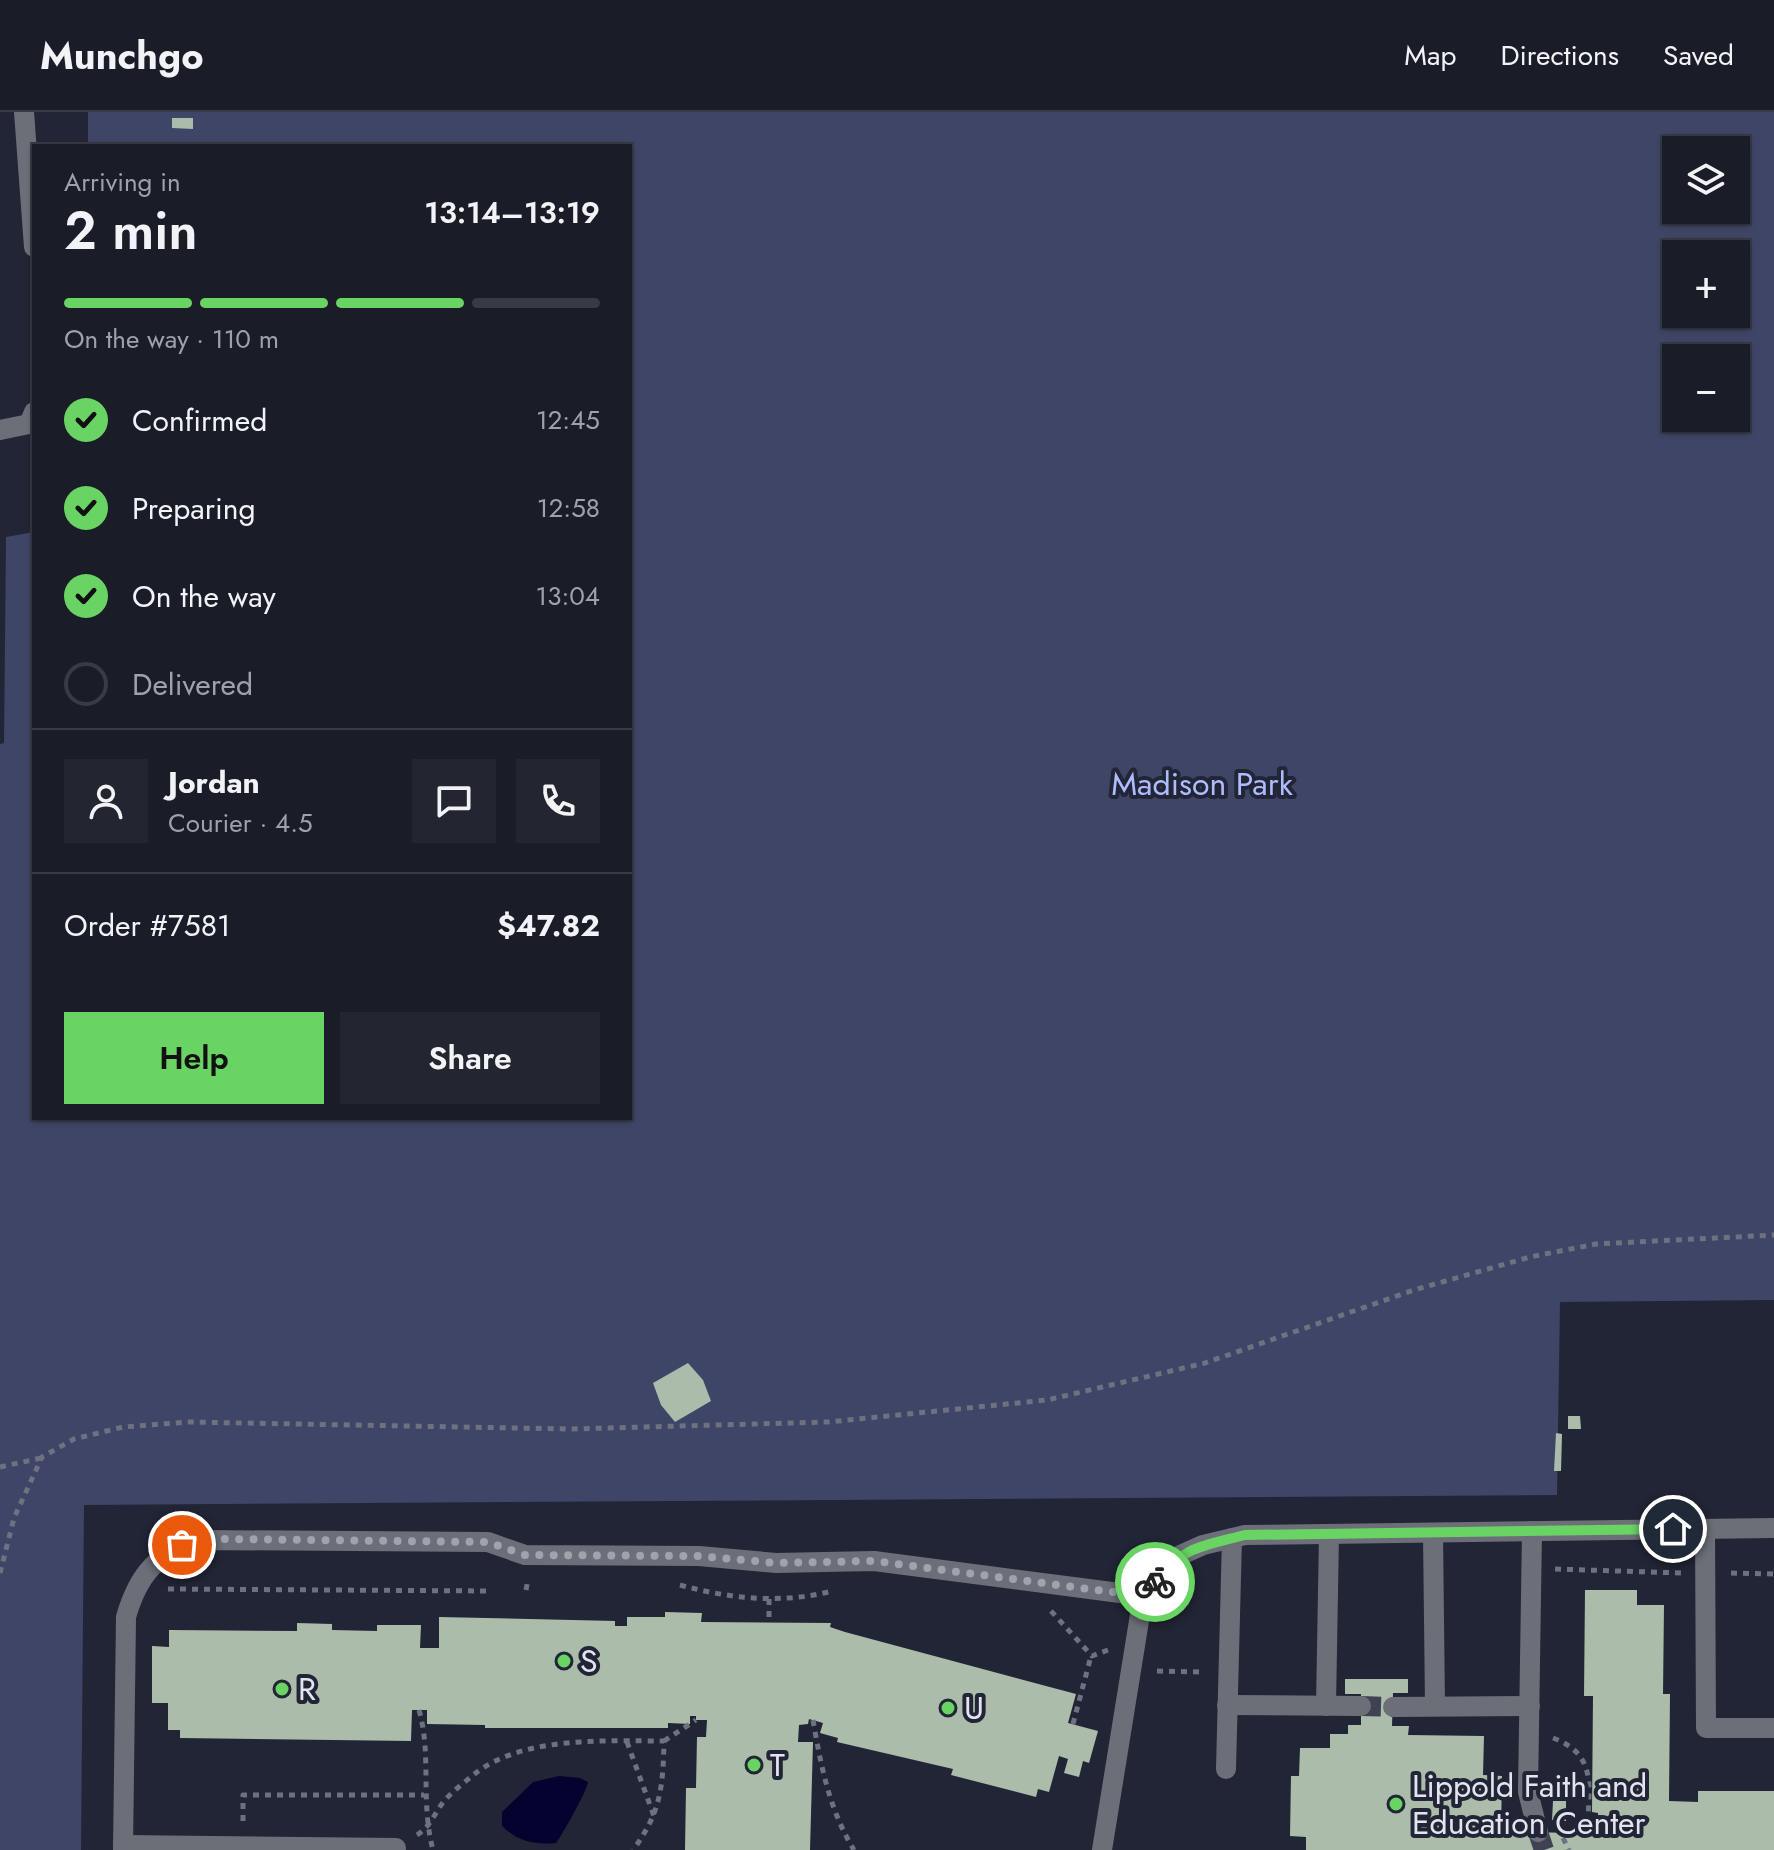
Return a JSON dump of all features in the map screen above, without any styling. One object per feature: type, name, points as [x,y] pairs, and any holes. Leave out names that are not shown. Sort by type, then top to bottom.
[{"type":"lane","points":[[24,112],[32,220]]},
{"type":"lane","points":[[0,430],[29,424],[32,417]]},
{"type":"lane","points":[[1102,1850],[1143,1596],[1174,1558],[1232,1538],[1774,1528]]},
{"type":"lane","points":[[1705,1529],[1706,1728],[1774,1728]]},
{"type":"lane","points":[[1532,1531],[1528,1792],[1538,1832]]},
{"type":"lane","points":[[1433,1533],[1435,1706]]},
{"type":"lane","points":[[1326,1706],[1329,1534]]},
{"type":"lane","points":[[1226,1769],[1232,1538]]},
{"type":"lane","points":[[396,1848],[123,1848],[126,1617],[134,1591],[149,1566],[182,1545],[201,1540],[488,1542],[525,1555],[699,1556],[776,1563],[874,1561],[1143,1596]]},
{"type":"lane","points":[[1227,1705],[1361,1706]]},
{"type":"lane","points":[[1393,1707],[1530,1706]]},
{"type":"path","points":[[0,1467],[42,1457],[74,1439],[123,1427],[188,1422],[570,1429],[828,1422],[1047,1400],[1205,1363],[1414,1290],[1530,1257],[1596,1244],[1774,1235]]},
{"type":"path","points":[[0,1573],[14,1518],[42,1457]]},
{"type":"path","points":[[1551,1584],[1551,1569],[1774,1574]]},
{"type":"path","points":[[526,1590],[528,1580],[534,1576]]},
{"type":"path","points":[[669,1582],[714,1593],[769,1599],[792,1599],[838,1590]]},
{"type":"path","points":[[156,1589],[491,1591]]},
{"type":"path","points":[[769,1599],[769,1623]]},
{"type":"path","points":[[1049,1608],[1092,1656]]},
{"type":"path","points":[[1092,1656],[1113,1649],[1112,1661]]},
{"type":"path","points":[[1073,1724],[1092,1656]]},
{"type":"path","points":[[1152,1670],[1182,1672]]},
{"type":"path","points":[[419,1710],[424,1727],[427,1828],[433,1850]]},
{"type":"path","points":[[396,1848],[427,1828],[445,1801],[478,1771],[511,1755],[558,1746],[664,1741],[696,1720]]},
{"type":"path","points":[[813,1720],[822,1770],[837,1821],[854,1850]]},
{"type":"path","points":[[1549,1752],[1549,1737],[1578,1751],[1589,1778],[1588,1822],[1598,1823]]},
{"type":"path","points":[[633,1850],[654,1817],[662,1793],[664,1741]]},
{"type":"path","points":[[627,1742],[654,1817]]},
{"type":"path","points":[[243,1846],[243,1795],[424,1795]]},
{"type":"path","points":[[1561,1833],[1569,1850]]},
{"type":"green space","name":"Madison Park","points":[[88,112],[1774,112],[1774,1300],[1560,1302],[1557,1495],[84,1505],[81,1850],[0,1850],[0,744],[4,743],[6,537],[32,532],[32,1120],[632,1120],[632,144],[88,144]]},
{"type":"shaded area","points":[[559,1776],[588,1782],[556,1843],[527,1841],[514,1836],[502,1826],[502,1812],[533,1782]]},
{"type":"building","points":[[172,118],[193,118],[193,129],[172,128]]},
{"type":"building","points":[[688,1363],[703,1380],[711,1401],[675,1422],[661,1405],[653,1383]]},
{"type":"building","points":[[1568,1416],[1580,1416],[1581,1429],[1568,1429]]},
{"type":"building","points":[[1556,1433],[1562,1434],[1561,1471],[1554,1471]]},
{"type":"building","points":[[1585,1590],[1637,1590],[1637,1605],[1664,1605],[1663,1694],[1670,1694],[1669,1801],[1698,1802],[1698,1791],[1774,1791],[1774,1850],[1306,1850],[1306,1837],[1290,1836],[1291,1776],[1299,1776],[1300,1748],[1330,1748],[1330,1734],[1348,1734],[1348,1725],[1361,1725],[1361,1694],[1345,1694],[1345,1679],[1408,1679],[1408,1693],[1393,1693],[1392,1726],[1409,1726],[1408,1735],[1484,1736],[1483,1775],[1502,1776],[1501,1832],[1598,1833],[1598,1813],[1592,1812],[1593,1696],[1584,1696]]},
{"type":"building","points":[[665,1612],[702,1613],[701,1622],[831,1623],[830,1627],[845,1632],[1076,1694],[1068,1723],[1098,1731],[1089,1763],[1083,1761],[1079,1777],[1064,1773],[1068,1759],[1059,1756],[1049,1792],[1038,1789],[1036,1797],[951,1775],[953,1769],[837,1742],[838,1738],[820,1733],[823,1723],[809,1719],[808,1724],[799,1725],[798,1742],[813,1742],[810,1850],[685,1850],[686,1788],[696,1788],[697,1737],[706,1737],[707,1720],[696,1720],[696,1716],[690,1716],[690,1724],[668,1723],[668,1728],[485,1728],[485,1725],[427,1724],[427,1710],[412,1710],[411,1741],[180,1738],[180,1730],[168,1730],[168,1703],[152,1703],[152,1646],[169,1647],[169,1630],[297,1631],[297,1623],[332,1624],[332,1630],[377,1631],[377,1625],[421,1625],[420,1648],[439,1648],[439,1617],[615,1621],[615,1626],[627,1626],[627,1617],[665,1617]]},
{"type":"building","points":[[1553,1801],[1566,1801],[1566,1821],[1552,1820]]},
{"type":"tunnel","points":[[1361,1706],[1393,1707]]},
{"type":"tunnel","points":[[1538,1832],[1544,1850]]},
{"type":"way so far","points":[[182,1545],[224,1539],[488,1542],[525,1555],[699,1556],[776,1563],[874,1561],[1143,1596],[1155,1582]]},
{"type":"place","name":"S","points":[[564,1661]]},
{"type":"place","name":"R","points":[[282,1689]]},
{"type":"place","name":"U","points":[[948,1708]]},
{"type":"place","name":"T","points":[[754,1765]]},
{"type":"place","name":"Lippold Faith and Education Center","points":[[1396,1804]]},
{"type":"route","points":[[1155,1582],[1174,1558],[1203,1545],[1245,1535],[1673,1529]]}]
